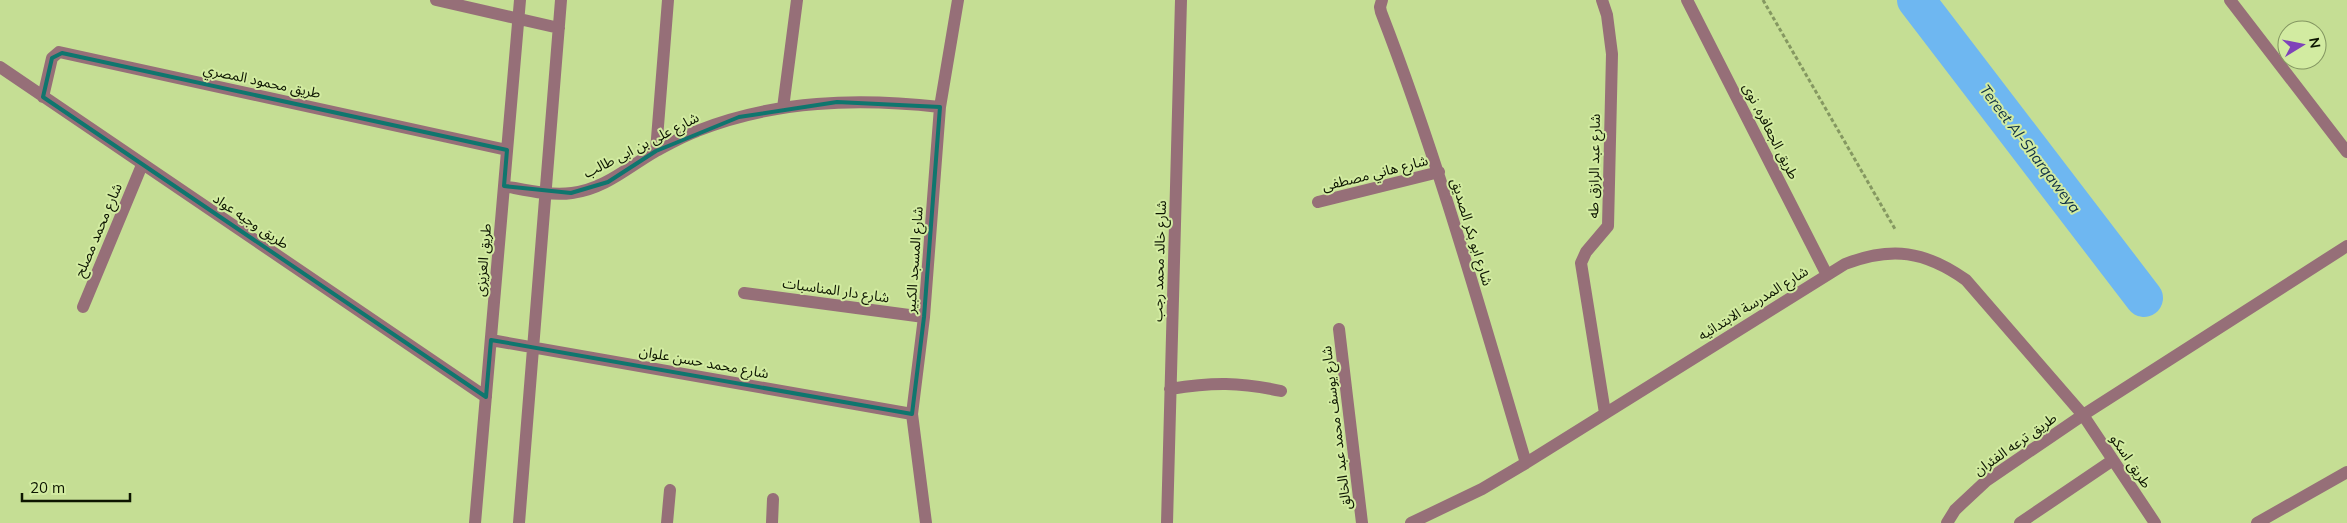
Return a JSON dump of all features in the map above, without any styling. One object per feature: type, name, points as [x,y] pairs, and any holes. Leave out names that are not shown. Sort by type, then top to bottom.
[{"type":"street","points":[[436,0],[559,28]]},
{"type":"street","name":"طريق العزيزى","points":[[475,523],[520,0]]},
{"type":"street","points":[[519,523],[562,0]]},
{"type":"street","points":[[656,151],[668,0]]},
{"type":"street","points":[[783,108],[796,0]]},
{"type":"street","name":"شارع المسجد الكبير","points":[[926,523],[912,414],[924,317],[940,107],[958,0]]},
{"type":"street","name":"شارع خالد محمد رجب","points":[[1167,523],[1182,0]]},
{"type":"street","name":"شارع عبد الرازق طه","points":[[1602,0],[1607,15],[1612,54],[1608,226],[1586,252],[1582,263],[1605,413]]},
{"type":"street","name":"طريق الجعافره, نوى","points":[[1687,0],[1827,275]]},
{"type":"street","points":[[2230,0],[2347,152]]},
{"type":"street","name":"شارع ابو بكر الصديق","points":[[1381,6],[1438,172],[1526,463]]},
{"type":"street","name":"طريق محمود المصري","points":[[43,96],[52,58],[59,52],[507,150]]},
{"type":"street","name":"طريق وجيه عواد","points":[[0,68],[486,397]]},
{"type":"street","name":"شارع على بن ابى طالب","points":[[504,186],[546,193],[571,194],[608,182],[656,151],[705,128],[739,117],[783,108],[837,102],[891,102],[940,107]]},
{"type":"street","name":"شارع محمد مصلح","points":[[83,307],[142,165]]},
{"type":"street","name":"شارع هاني مصطفى","points":[[1318,202],[1438,172]]},
{"type":"street","name":"طريق ترعه الفئران","points":[[1947,523],[1955,510],[1986,481],[2083,415],[2347,246]]},
{"type":"street","name":"شارع المدرسة الابتدائيه","points":[[1411,523],[1482,489],[1845,264],[1866,256],[1887,253],[1909,254],[1929,258],[1966,280],[2083,415]]},
{"type":"street","name":"شارع دار المناسبات","points":[[744,293],[924,317]]},
{"type":"street","name":"شارع يوسف محمد عبد الخالق","points":[[1339,329],[1362,523]]},
{"type":"street","name":"شارع محمد حسن علوان","points":[[491,340],[912,414]]},
{"type":"street","points":[[1170,388],[1208,382],[1245,383],[1281,391]]},
{"type":"street","name":"طريق اسكو","points":[[2083,415],[2155,523]]},
{"type":"street","points":[[2020,523],[2113,460]]},
{"type":"street","points":[[2257,523],[2347,472]]},
{"type":"street","points":[[667,523],[670,490]]},
{"type":"street","points":[[772,523],[773,499]]},
{"type":"path","points":[[1763,0],[1909,254]]},
{"type":"highlighted area","points":[[62,53],[507,150],[504,186],[571,193],[608,182],[656,151],[739,117],[837,102],[940,107],[924,317],[912,414],[491,340],[486,397],[43,97],[52,58]]},
{"type":"waterway","name":"Tereet Al-Sharqaweya","points":[[1916,0],[2144,298]]}]
